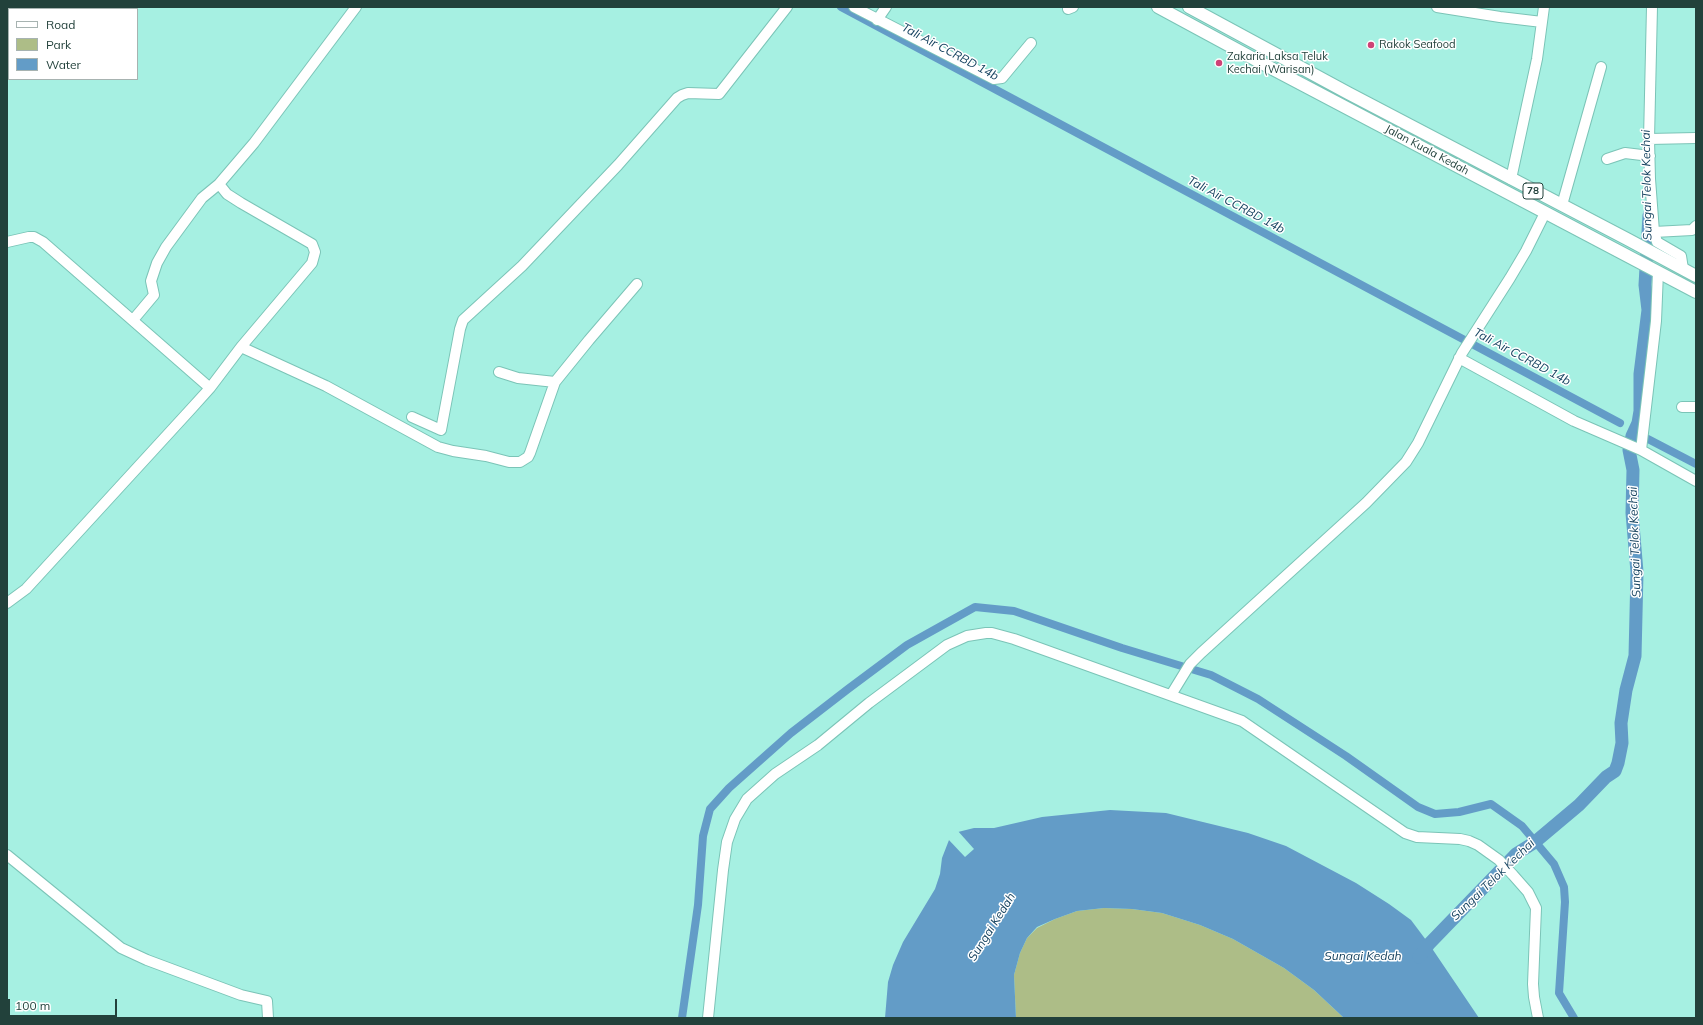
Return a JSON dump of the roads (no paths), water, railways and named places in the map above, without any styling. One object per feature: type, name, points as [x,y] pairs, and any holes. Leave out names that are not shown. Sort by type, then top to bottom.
[{"type":"main road","name":"Jalan Kuala Kedah","points":[[1158,7],[1696,292]]},
{"type":"main road","name":"Jalan Kuala Kedah","points":[[1189,7],[1696,276]]},
{"type":"main road","points":[[1269,67],[1275,53]]},
{"type":"main road","points":[[1437,156],[1439,141]]},
{"type":"street","points":[[133,320],[154,295],[151,281],[166,247],[202,198],[219,184],[254,143],[356,7]]},
{"type":"street","points":[[412,417],[441,430],[460,329],[464,320],[522,266],[618,165],[676,98],[688,93],[719,94],[788,7]]},
{"type":"street","points":[[854,7],[876,20],[983,75],[996,80],[1005,75],[1031,44]]},
{"type":"street","points":[[876,20],[886,7]]},
{"type":"street","points":[[1437,7],[1542,22]]},
{"type":"street","points":[[1511,179],[1534,75],[1544,7]]},
{"type":"street","points":[[1652,7],[1649,139],[1646,156],[1650,179],[1654,232],[1657,242],[1681,256],[1683,259],[1683,269]]},
{"type":"street","points":[[1562,205],[1601,67]]},
{"type":"street","points":[[1649,139],[1696,138]]},
{"type":"street","points":[[1607,159],[1625,153],[1646,156]]},
{"type":"street","points":[[7,603],[26,589],[210,388],[241,347],[314,259],[315,252],[312,244],[227,194],[219,184]]},
{"type":"street","points":[[1172,695],[1190,664],[1366,504],[1406,462],[1418,443],[1460,356],[1518,265],[1545,213]]},
{"type":"street","points":[[1654,232],[1692,230],[1696,226]]},
{"type":"street","points":[[7,242],[23,237],[34,237],[38,239],[210,388]]},
{"type":"street","points":[[1638,448],[1656,321],[1658,271]]},
{"type":"street","points":[[241,347],[326,386],[438,447],[515,463],[528,458],[555,382],[637,284]]},
{"type":"street","points":[[1460,356],[1574,421],[1638,448],[1696,481]]},
{"type":"street","points":[[499,372],[534,380],[555,382]]},
{"type":"street","points":[[1682,407],[1696,407]]},
{"type":"street","points":[[708,1018],[723,870],[731,828],[741,808],[756,790],[775,774],[818,745],[947,645],[975,633],[992,633],[1232,717],[1251,726],[1406,833],[1417,837],[1469,840],[1478,845],[1499,860],[1513,875],[1530,896],[1536,908],[1533,984],[1538,1018]]},
{"type":"street","points":[[7,855],[121,948],[147,960],[241,995],[266,1000],[268,1018]]},
{"type":"water","name":"Sungai Kedah","points":[[1110,810],[1166,813],[1248,833],[1286,846],[1356,883],[1411,920],[1479,1018],[1344,1018],[1314,990],[1284,968],[1233,939],[1200,925],[1162,913],[1132,909],[1104,908],[1077,911],[1055,919],[1037,927],[1027,938],[1020,953],[1014,975],[1016,1018],[885,1018],[888,982],[893,965],[903,942],[935,889],[940,874],[942,858],[949,840],[958,832],[974,828],[994,828],[1042,817]]},
{"type":"waterway","name":"Tali Air CCRBD 14b","points":[[841,7],[1620,423]]},
{"type":"waterway","name":"Sungai Telok Kechai","points":[[1419,957],[1429,944],[1516,854],[1535,842],[1579,805],[1606,777],[1615,771],[1618,763],[1622,743],[1621,723],[1626,690],[1635,656],[1637,572],[1632,513],[1633,470],[1629,450],[1632,436],[1638,423],[1640,411],[1640,374],[1648,310],[1645,285],[1649,215]]},
{"type":"waterway","name":"Tali Air CCRBD 14b","points":[[1648,439],[1696,464]]},
{"type":"waterway","points":[[682,1018],[698,905],[703,836],[710,809],[729,788],[791,733],[848,689],[907,645],[975,607],[1014,611],[1122,648],[1211,675],[1258,699],[1346,756],[1418,807],[1435,814],[1459,812],[1491,804],[1522,826],[1554,864],[1564,887],[1565,902],[1559,993],[1574,1018]]},
{"type":"place","name":"Rakok Seafood","points":[[1371,45]]},
{"type":"place","name":"Zakaria Laksa Teluk Kechai (Warisan)","points":[[1219,63]]}]
